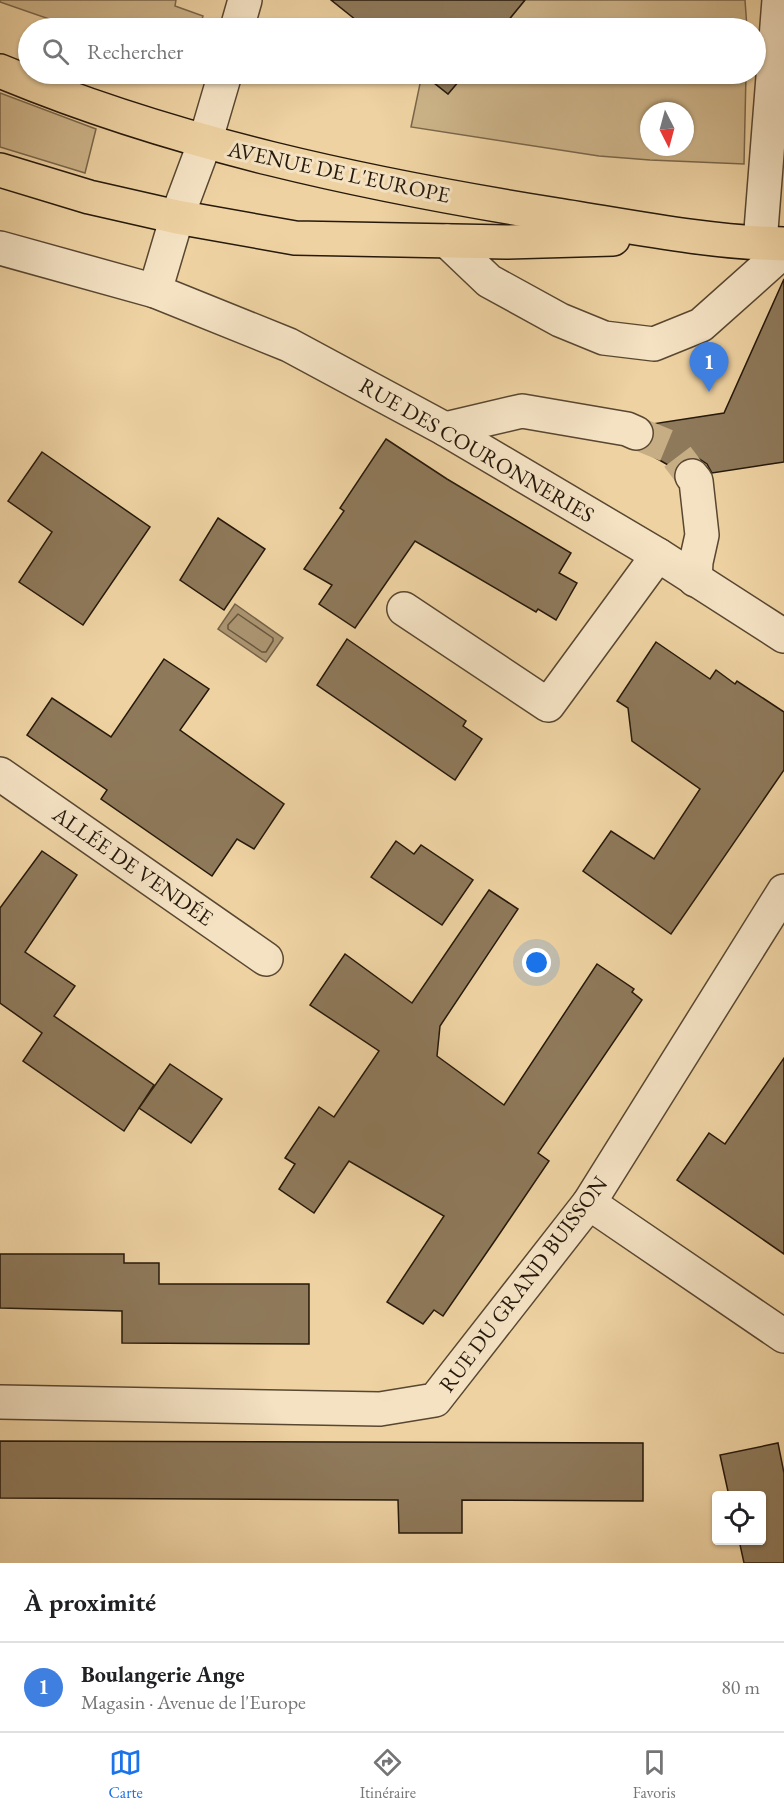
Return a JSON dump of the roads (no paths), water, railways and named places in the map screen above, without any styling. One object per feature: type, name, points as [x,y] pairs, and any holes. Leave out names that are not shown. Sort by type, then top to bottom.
[{"type":"main road","name":"AVENUE DE L'EUROPE","points":[[0,71],[18,77]]},
{"type":"main road","name":"AVENUE DE L'EUROPE","points":[[38,84],[205,142],[312,168],[493,204],[687,236],[776,246]]},
{"type":"main road","name":"AVENUE DE L'EUROPE","points":[[0,170],[89,197],[177,217],[295,238],[506,242],[687,236]]},
{"type":"street","points":[[240,18],[245,0]]},
{"type":"street","points":[[447,241],[489,281],[560,320],[604,338],[654,344],[702,325],[776,246],[779,0]]},
{"type":"street","points":[[155,291],[177,217],[205,142],[222,84]]},
{"type":"street","name":"RUE DES COURONNERIES","points":[[0,248],[155,291],[289,345],[445,429],[658,555],[784,636]]},
{"type":"street","points":[[445,429],[522,411],[627,429],[636,433]]},
{"type":"street","points":[[692,476],[696,481],[702,535],[695,580]]},
{"type":"street","points":[[404,609],[548,705],[658,555]]},
{"type":"street","name":"ALLÉE DE VENDÉE","points":[[0,774],[266,959]]},
{"type":"street","name":"RUE DU GRAND BUISSON","points":[[0,1402],[380,1409],[435,1400],[589,1203],[784,891]]},
{"type":"street","points":[[589,1203],[784,1336]]},
{"type":"water","points":[[235,604],[283,638],[266,662],[218,629]]},
{"type":"tunnel","points":[[636,433],[670,447],[692,476]]},
{"type":"place","name":"Boulangerie Ange","points":[[709,392]]}]
